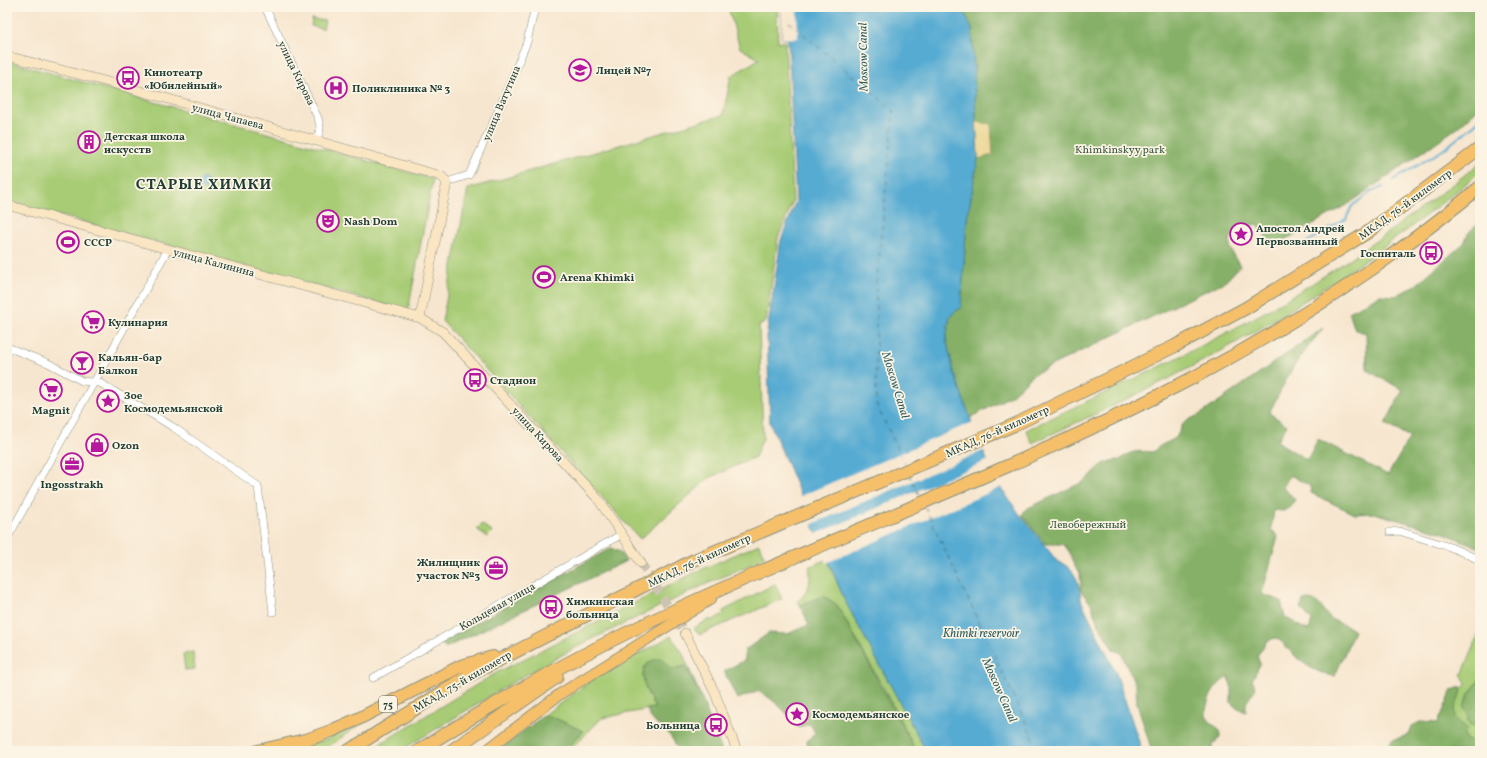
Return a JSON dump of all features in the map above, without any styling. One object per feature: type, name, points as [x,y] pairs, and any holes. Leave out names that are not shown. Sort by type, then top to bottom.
[{"type":"highway","name":"МКАД, 76-й километр","points":[[515,651],[692,561],[1014,425],[1175,346],[1246,308],[1368,232],[1480,148]]},
{"type":"highway","points":[[423,749],[522,689],[610,641],[748,577],[1028,457],[1190,380],[1266,338],[1330,299],[1449,212],[1480,187]]},
{"type":"highway","points":[[452,751],[610,641]]},
{"type":"highway","name":"75","points":[[258,751],[309,739],[331,731],[358,719],[461,666],[515,651]]},
{"type":"highway","name":"МКАД, 75-й километр","points":[[348,751],[416,707],[515,651]]},
{"type":"main road","points":[[1455,168],[1480,144]]},
{"type":"main road","points":[[486,751],[560,694],[615,658],[748,577]]},
{"type":"street","name":"улица Кирова","points":[[265,7],[318,118],[320,134],[315,140]]},
{"type":"street","name":"улица Ватутина","points":[[447,182],[469,175],[527,42],[535,7]]},
{"type":"street","name":"улица Чапаева","points":[[7,56],[112,83],[440,175],[447,182]]},
{"type":"street","points":[[420,318],[447,182]]},
{"type":"street","name":"улица Калинина","points":[[7,205],[420,318]]},
{"type":"street","points":[[7,539],[168,249]]},
{"type":"street","name":"улица Кирова","points":[[420,318],[443,332],[598,499],[641,564]]},
{"type":"street","points":[[7,347],[48,363],[82,381],[100,383],[173,427],[258,486],[273,612]]},
{"type":"street","points":[[1390,532],[1399,531],[1450,547],[1480,560]]},
{"type":"street","name":"Кольцевая улица","points":[[373,678],[622,534]]},
{"type":"street","points":[[685,633],[715,693],[738,751]]},
{"type":"green space","points":[[728,7],[777,7],[778,42],[785,42],[793,201],[778,238],[766,322],[759,326],[763,438],[755,457],[709,478],[640,539],[442,321],[468,189],[723,115],[731,76],[759,59],[740,48]]},
{"type":"green space","name":"Khimkinskyy park","points":[[962,7],[1480,7],[1480,107],[1458,127],[1347,205],[1272,247],[1258,224],[1239,230],[1232,237],[1230,246],[1240,266],[1226,281],[1034,374],[1012,395],[970,418],[954,372],[946,339],[950,316],[961,307],[967,219],[978,159],[972,29]]},
{"type":"green space","points":[[312,19],[325,21],[323,29],[311,26]]},
{"type":"green space","points":[[7,61],[433,179],[408,311],[7,201]]},
{"type":"green space","points":[[1480,163],[1480,172],[1428,214],[1374,254],[1290,310],[1205,360],[1119,403],[1032,443],[1026,430],[1198,348],[1284,301],[1370,245],[1426,205]]},
{"type":"green space","name":"Левобережный","points":[[1480,222],[1480,548],[1444,533],[1375,513],[1355,514],[1311,493],[1310,486],[1290,475],[1283,488],[1295,499],[1291,507],[1283,511],[1274,510],[1271,529],[1278,536],[1262,594],[1281,601],[1285,618],[1306,629],[1309,630],[1312,621],[1301,608],[1303,600],[1315,601],[1328,616],[1354,631],[1335,676],[1323,674],[1306,665],[1278,639],[1275,638],[1267,641],[1257,656],[1260,664],[1252,680],[1256,688],[1246,703],[1246,712],[1238,709],[1231,703],[1231,685],[1228,677],[1219,684],[1209,699],[1206,716],[1217,728],[1220,734],[1220,738],[1213,744],[1213,751],[1152,751],[1137,704],[1136,686],[1121,653],[1113,649],[1094,614],[1092,605],[1081,591],[1080,573],[1075,566],[1069,551],[1063,544],[1045,544],[1022,515],[1026,509],[1083,482],[1099,467],[1107,462],[1120,460],[1127,454],[1135,452],[1153,452],[1160,446],[1176,438],[1184,422],[1201,414],[1323,328],[1293,367],[1269,413],[1287,425],[1277,441],[1307,460],[1318,439],[1388,475],[1410,437],[1385,424],[1403,390],[1367,370],[1366,333],[1355,330],[1349,312],[1380,295],[1396,296],[1416,285],[1464,243],[1469,232]]},
{"type":"green space","points":[[482,524],[492,532],[487,537],[477,529]]},
{"type":"green space","points":[[759,544],[765,558],[702,586],[580,645],[515,681],[400,751],[368,751],[496,673],[696,572]]},
{"type":"green space","points":[[611,548],[620,552],[626,561],[445,648],[441,642]]},
{"type":"green space","points":[[827,559],[845,601],[926,751],[916,751],[883,687],[837,605],[824,596],[800,605],[798,601],[805,594],[809,586],[809,567]]},
{"type":"green space","points":[[775,584],[782,599],[699,635],[694,628],[710,619],[711,621],[724,614],[723,611]]},
{"type":"green space","points":[[824,596],[837,605],[916,751],[809,751],[807,741],[815,733],[811,725],[808,724],[799,728],[781,708],[759,691],[737,699],[724,671],[745,660],[745,650],[769,633],[787,634],[809,625],[800,605]]},
{"type":"green space","points":[[1480,631],[1480,751],[1429,751],[1455,692],[1463,689],[1466,684],[1462,675]]},
{"type":"green space","points":[[671,636],[682,652],[702,699],[686,667],[671,669],[644,667],[645,683],[655,708],[602,718],[572,748],[570,745],[583,731],[543,716],[590,681]]},
{"type":"green space","points":[[193,652],[195,669],[185,670],[183,654]]},
{"type":"green space","points":[[661,658],[671,669],[686,666],[702,699],[722,751],[679,751],[667,732],[651,718],[647,709],[655,708],[645,685],[643,671],[652,661]]},
{"type":"green space","points":[[1480,679],[1480,730],[1478,727],[1469,724],[1467,720],[1469,716],[1464,708],[1467,697]]},
{"type":"green space","points":[[1461,687],[1455,710],[1455,718],[1468,729],[1464,733],[1466,740],[1473,741],[1476,745],[1480,744],[1480,751],[1387,751],[1387,747],[1392,740],[1409,735],[1412,726],[1420,722],[1438,723],[1452,690]]},
{"type":"green space","points":[[543,716],[555,718],[583,731],[570,745],[560,751],[502,751],[500,749]]},
{"type":"green space","points":[[365,721],[322,751],[285,751],[325,740]]},
{"type":"sand","points":[[976,122],[991,124],[993,155],[978,159]]},
{"type":"water","name":"Khimki reservoir","points":[[781,7],[962,7],[972,29],[978,159],[967,219],[961,307],[950,316],[946,339],[954,372],[978,440],[998,484],[1057,561],[1068,568],[1075,576],[1078,582],[1081,600],[1116,673],[1142,751],[926,751],[845,601],[770,423],[767,333],[781,240],[796,201],[788,39],[782,39]]},
{"type":"water","points":[[202,179],[206,179],[208,180],[208,188],[202,189],[199,186],[199,182]]},
{"type":"pier","points":[[781,7],[797,7],[798,38],[782,39]]},
{"type":"pier","points":[[973,422],[985,450],[810,525],[798,497]]},
{"type":"pier","points":[[989,460],[1002,487],[826,563],[814,535]]},
{"type":"waterway","points":[[1393,180],[1443,150],[1480,120]]},
{"type":"waterway","points":[[1299,247],[1346,219],[1352,206],[1371,192],[1383,187]]},
{"type":"ferry route","points":[[789,22],[894,111],[876,286],[876,404],[905,464]]},
{"type":"ferry route","points":[[909,474],[920,497]]},
{"type":"ferry route","points":[[925,507],[1039,751]]},
{"type":"tunnel","points":[[641,563],[685,633]]},
{"type":"place","name":"Лицей №7","points":[[580,70]]},
{"type":"place","name":"Кинотеатр «Юбилейный»","points":[[128,78]]},
{"type":"place","name":"Поликлиника № 3","points":[[336,88]]},
{"type":"place","name":"Детская школа искусств","points":[[89,142]]},
{"type":"place","name":"Nash Dom","points":[[328,221]]},
{"type":"place","name":"Апостол Андрей Первозванный","points":[[1241,234]]},
{"type":"place","name":"СССР","points":[[68,242]]},
{"type":"place","name":"Госпиталь","points":[[1431,253]]},
{"type":"place","name":"Arena Khimki","points":[[544,277]]},
{"type":"place","name":"Кулинария","points":[[93,322]]},
{"type":"place","name":"Кальян-бар Балкон","points":[[82,363]]},
{"type":"place","name":"Стадион","points":[[475,380]]},
{"type":"place","name":"Magnit","points":[[51,390]]},
{"type":"place","name":"Зое Космодемьянской","points":[[108,401]]},
{"type":"place","name":"Ozon","points":[[97,445]]},
{"type":"place","name":"Ingosstrakh","points":[[72,464]]},
{"type":"place","name":"Жилищник участок №3","points":[[496,568]]},
{"type":"place","name":"Химкинская больница","points":[[551,607]]},
{"type":"place","name":"Космодемьянское","points":[[797,714]]},
{"type":"place","name":"Больница","points":[[716,725]]},
{"type":"district","name":"СТАРЫЕ ХИМКИ","points":[[204,184]]},
{"type":"water label","name":"Moscow Canal","points":[[863,57]]},
{"type":"water label","name":"Moscow Canal","points":[[896,385]]},
{"type":"water label","name":"Moscow Canal","points":[[1000,690]]}]
